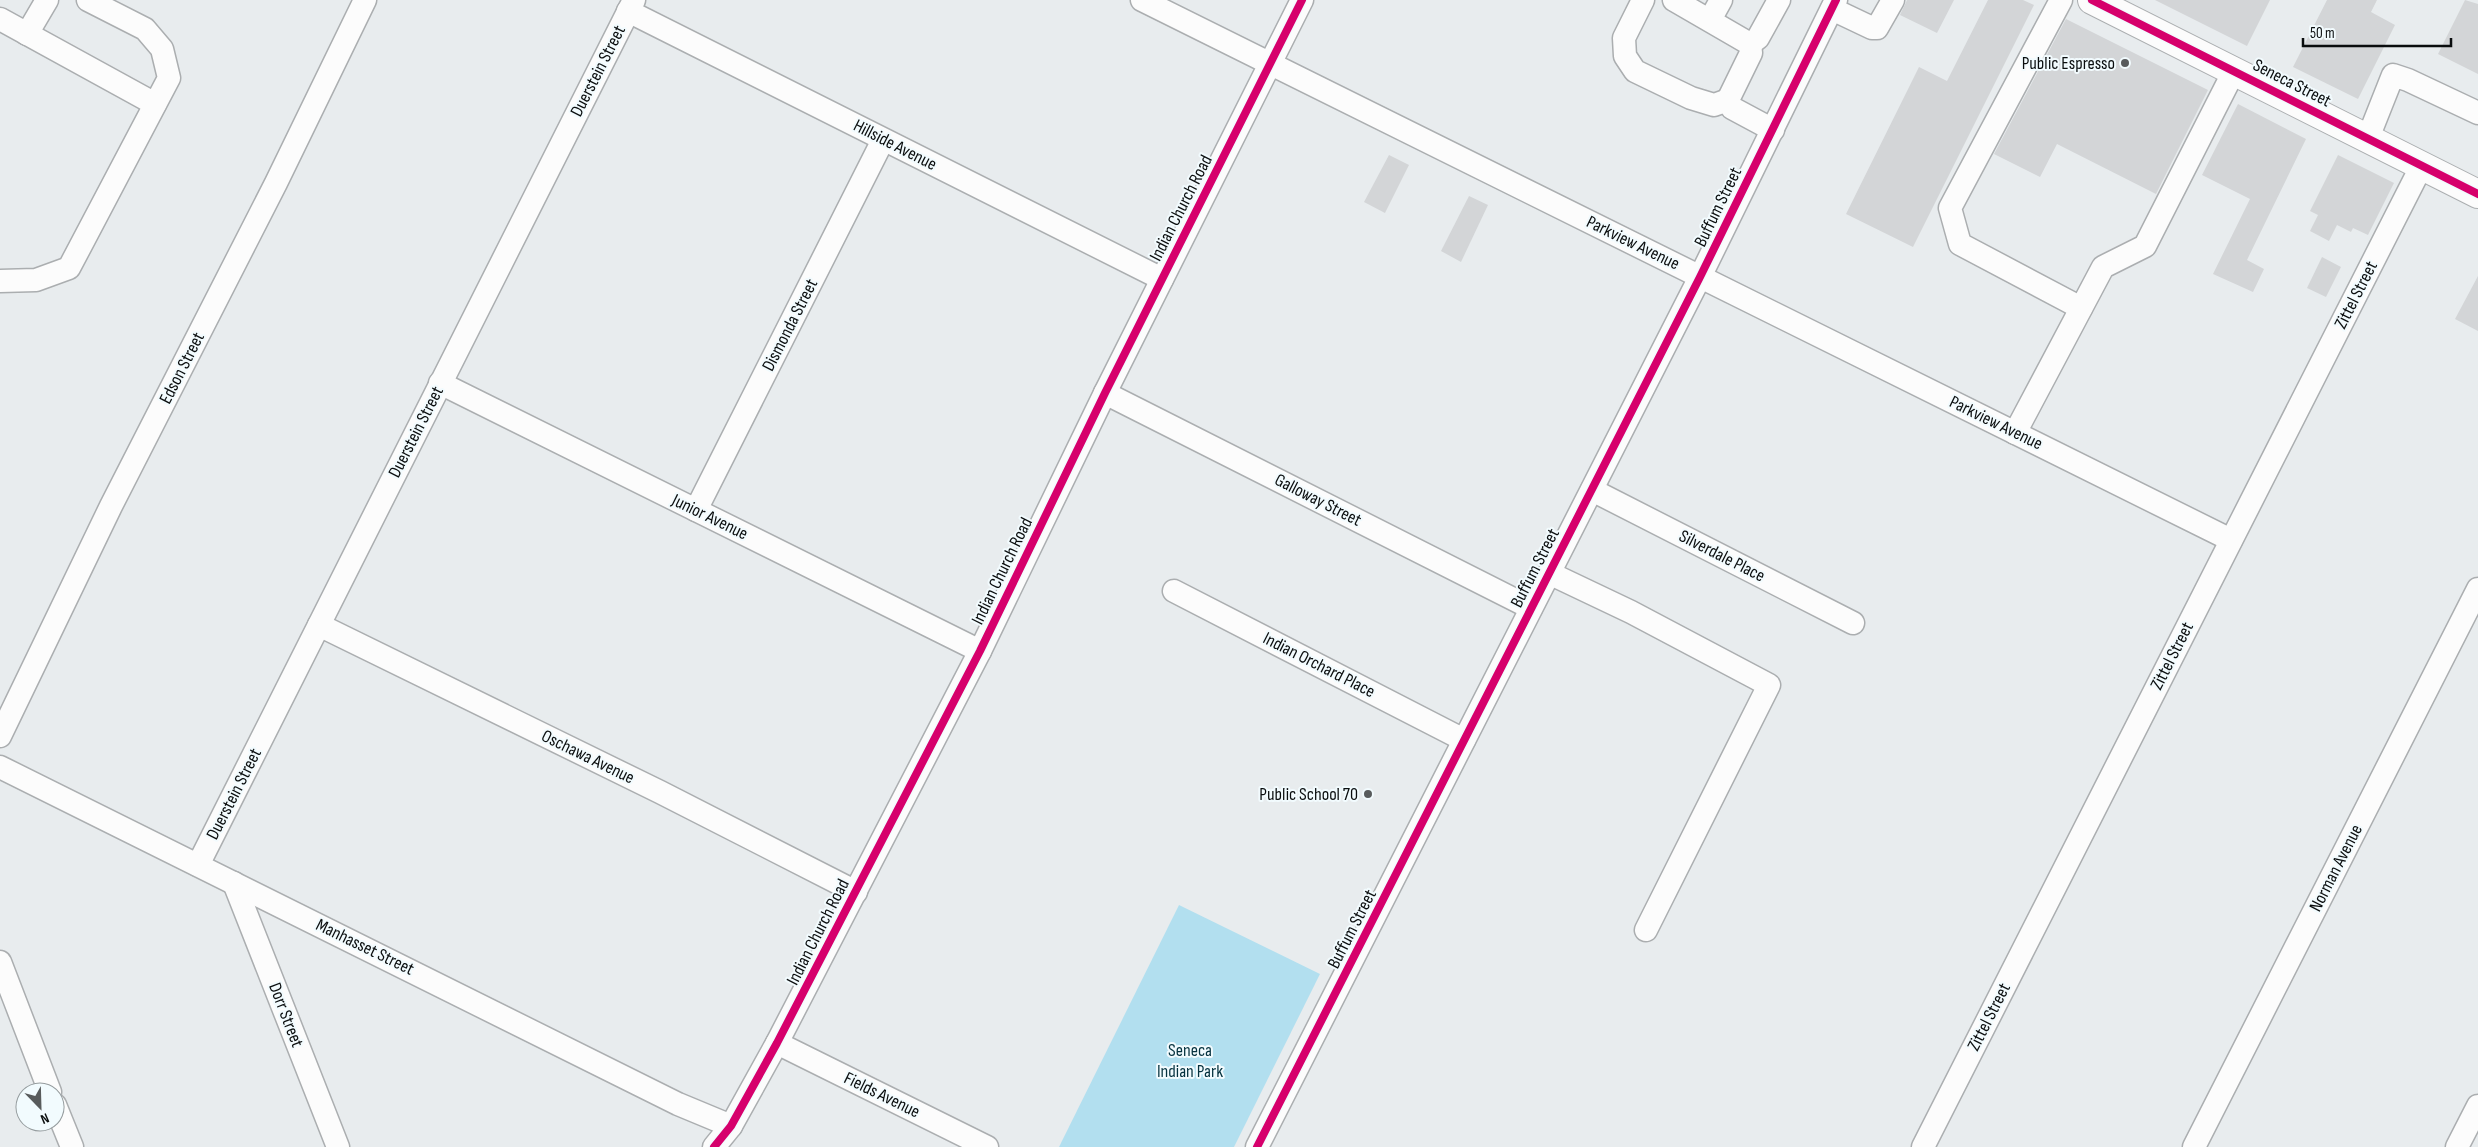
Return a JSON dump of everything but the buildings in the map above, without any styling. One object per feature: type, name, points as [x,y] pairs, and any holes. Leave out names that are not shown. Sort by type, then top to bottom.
[{"type":"main road","name":"Seneca Street","points":[[2092,0],[2126,8],[2234,71],[2478,194]]},
{"type":"street","points":[[28,34],[48,0]]},
{"type":"street","points":[[0,281],[36,280],[69,268],[169,78],[162,49],[145,29],[88,0]]},
{"type":"street","name":"Edson Street","points":[[0,736],[111,506],[276,183],[365,0]]},
{"type":"street","name":"Parkview Avenue","points":[[1142,0],[2231,540]]},
{"type":"street","name":"Indian Church Road","points":[[714,1147],[731,1126],[778,1043],[980,651],[1105,393],[1302,0]]},
{"type":"street","points":[[1642,0],[1624,38],[1625,56],[1635,71],[1691,98],[1714,105],[1728,100],[1751,53],[1750,44]]},
{"type":"street","points":[[1674,0],[1750,44]]},
{"type":"street","points":[[1710,20],[1721,0]]},
{"type":"street","points":[[1750,44],[1758,38],[1779,0]]},
{"type":"street","points":[[1834,4],[1872,28],[1877,28],[1893,0]]},
{"type":"street","points":[[2061,0],[1950,208],[1960,244],[2081,308]]},
{"type":"street","name":"Buffum Street","points":[[1257,1147],[1700,277],[1834,4]]},
{"type":"street","name":"Hillside Avenue","points":[[631,5],[883,140],[1162,279]]},
{"type":"street","name":"Duerstein Street","points":[[198,865],[631,5]]},
{"type":"street","points":[[0,19],[155,104]]},
{"type":"street","points":[[2015,433],[2103,267],[2145,246],[2234,71]]},
{"type":"street","points":[[2368,138],[2393,75],[2408,80],[2478,113]]},
{"type":"street","points":[[1728,100],[1732,108],[1773,130]]},
{"type":"street","name":"Dismonda Street","points":[[696,510],[883,140]]},
{"type":"street","name":"Zittel Street","points":[[1923,1147],[2422,165]]},
{"type":"street","name":"Junior Avenue","points":[[440,383],[980,651]]},
{"type":"street","name":"Galloway Street","points":[[1105,393],[1531,608]]},
{"type":"street","name":"Silverdale Place","points":[[1592,490],[1853,624]]},
{"type":"street","points":[[1549,573],[1631,612],[1769,684],[1646,930]]},
{"type":"street","name":"Norman Avenue","points":[[2194,1147],[2478,590]]},
{"type":"street","name":"Indian Orchard Place","points":[[1174,591],[1464,740]]},
{"type":"street","name":"Oschawa Avenue","points":[[320,625],[660,792],[856,892]]},
{"type":"street","name":"Manhasset Street","points":[[0,767],[678,1104],[731,1126]]},
{"type":"street","name":"Dorr Street","points":[[234,883],[338,1147]]},
{"type":"street","points":[[0,962],[46,1082]]},
{"type":"street","name":"Fields Avenue","points":[[778,1043],[987,1147]]},
{"type":"street","points":[[2457,1147],[2478,1106]]},
{"type":"street","points":[[65,1130],[72,1147]]},
{"type":"green space","name":"Seneca Indian Park","points":[[1179,905],[1320,974],[1234,1147],[1059,1147]]},
{"type":"cycle path","points":[[714,1147],[731,1126],[777,1043],[980,651],[1105,393],[1302,0]]},
{"type":"cycle path","points":[[1257,1147],[1700,277],[1836,0]]},
{"type":"cycle path","points":[[2092,0],[2478,194]]},
{"type":"place","name":"Public Espresso","points":[[2125,63]]},
{"type":"place","name":"Public School 70","points":[[1368,794]]}]
